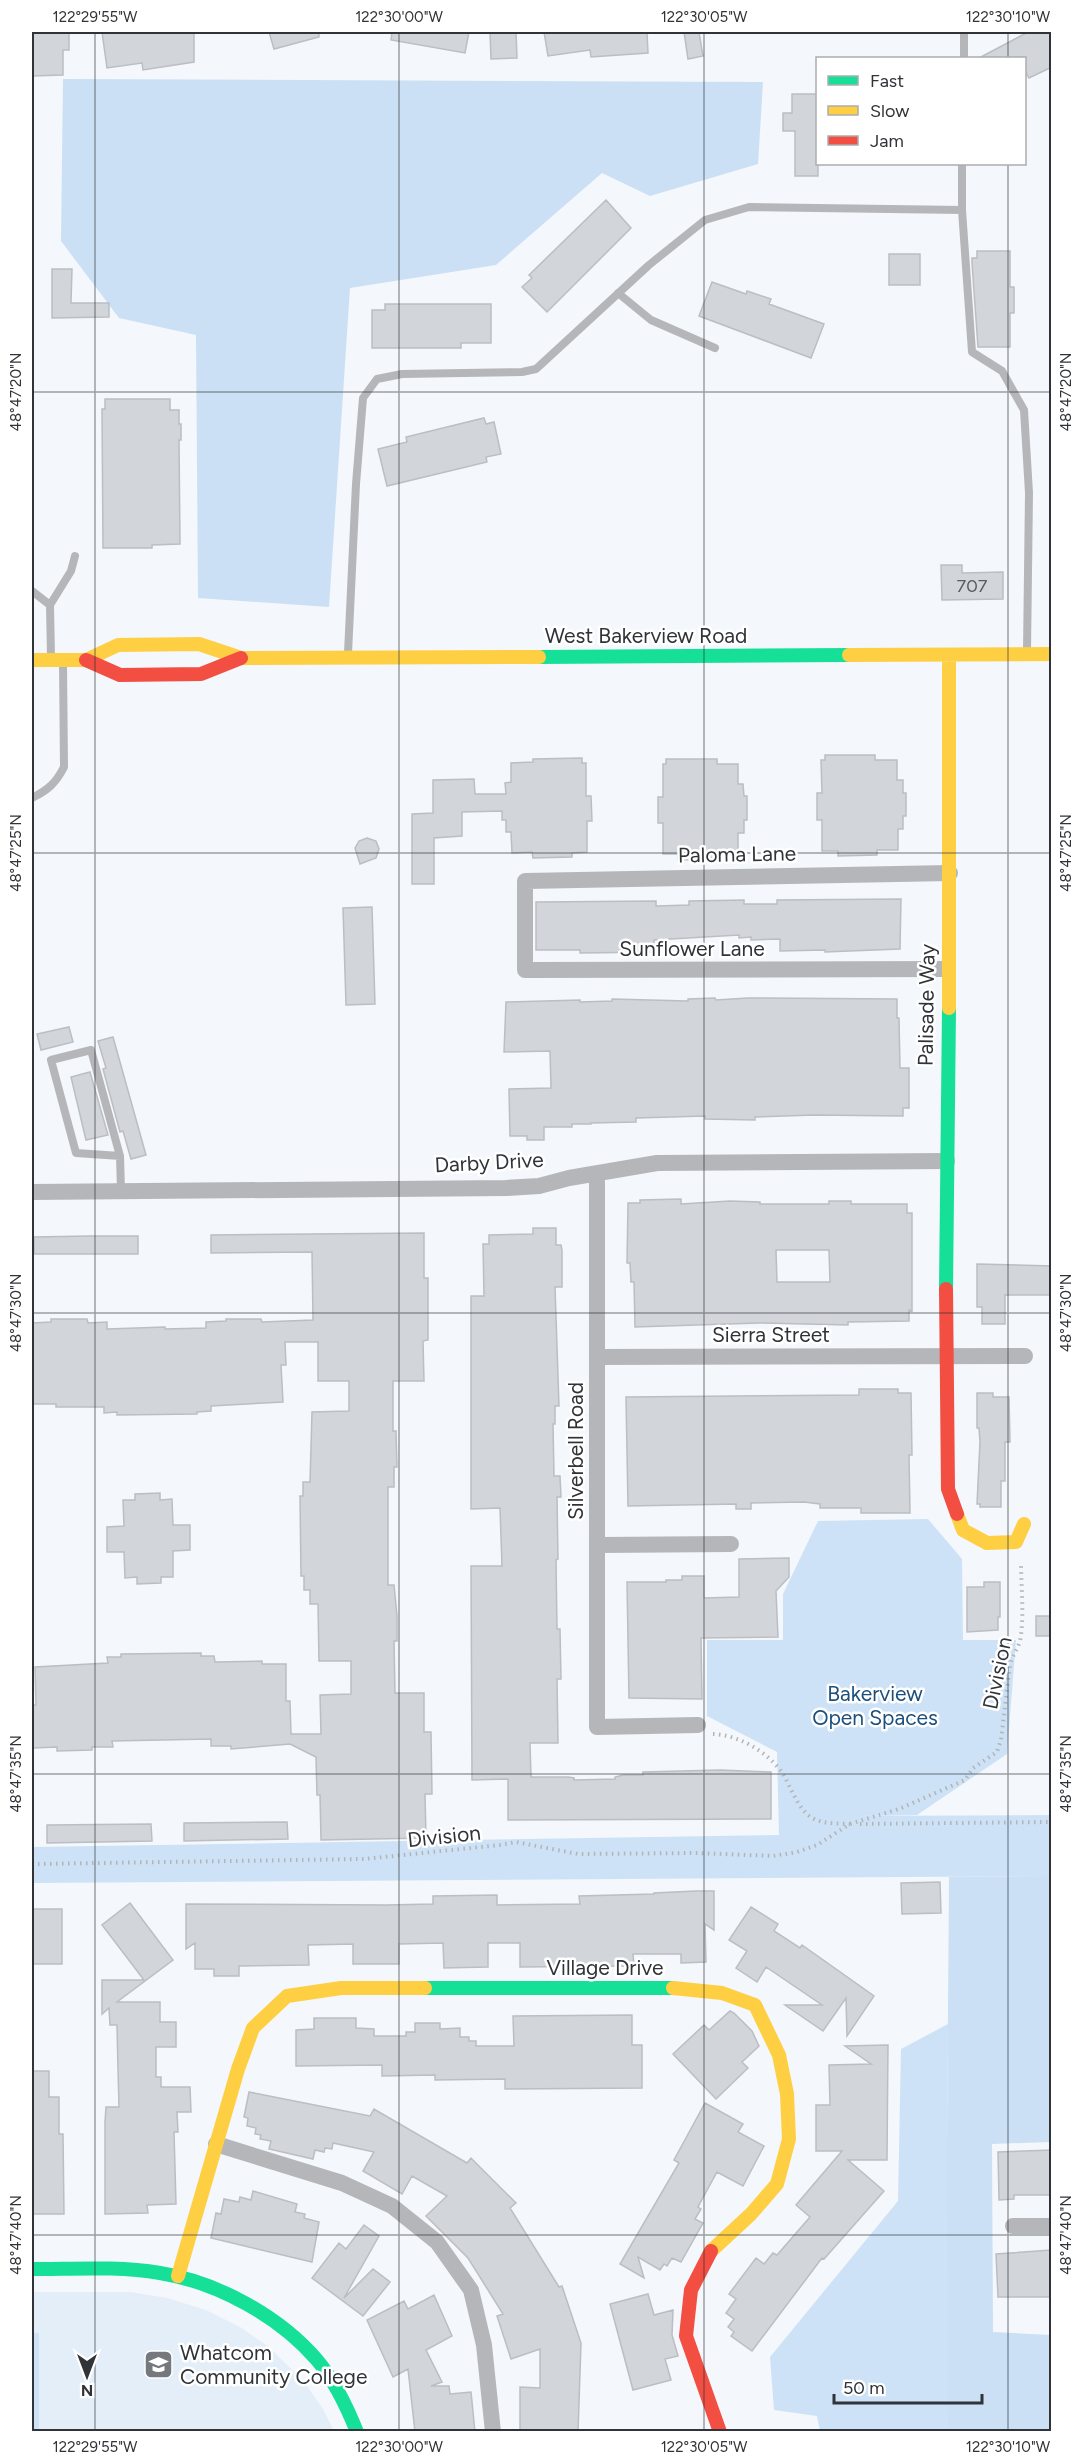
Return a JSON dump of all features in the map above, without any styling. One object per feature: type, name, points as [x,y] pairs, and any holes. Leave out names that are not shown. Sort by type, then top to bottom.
[{"type":"street","name":"West Bakerview Road","points":[[86,660],[118,645],[199,644],[241,658],[1052,654]]},
{"type":"street","name":"Palisade Way","points":[[949,655],[950,873],[945,1355],[948,1490],[963,1530],[987,1543],[1016,1542]]},
{"type":"street","name":"West Bakerview Road","points":[[32,660],[86,660],[120,675],[178,675],[201,674],[241,658]]},
{"type":"street","name":"Paloma Lane","points":[[525,880],[950,873]]},
{"type":"street","name":"Sunflower Lane","points":[[525,880],[525,970],[948,969]]},
{"type":"street","name":"Darby Drive","points":[[32,1192],[506,1188],[539,1186],[569,1178],[657,1163],[947,1161]]},
{"type":"street","name":"Silverbell Road","points":[[597,1174],[597,1727],[698,1725]]},
{"type":"street","points":[[945,1355],[1025,1356]]},
{"type":"street","name":"Sierra Street","points":[[597,1357],[945,1355]]},
{"type":"street","points":[[1016,1542],[1024,1524]]},
{"type":"street","points":[[598,1545],[730,1544]]},
{"type":"street","name":"Village Drive","points":[[178,2276],[238,2069],[253,2028],[286,1996],[341,1988],[676,1988],[722,1993],[755,2006],[779,2055],[787,2094],[789,2139],[777,2184],[751,2214],[710,2252],[691,2290],[686,2336],[720,2432]]},
{"type":"street","points":[[216,2144],[342,2183],[392,2206],[437,2242],[471,2290],[484,2345],[493,2432]]},
{"type":"street","points":[[1013,2226],[1052,2226]]},
{"type":"street","points":[[32,2270],[130,2269],[178,2276],[220,2291],[257,2311],[316,2360],[343,2397],[357,2432]]},
{"type":"lane","points":[[964,32],[964,57]]},
{"type":"lane","points":[[962,165],[962,210],[972,352],[1002,372],[1024,410],[1029,493],[1027,654]]},
{"type":"lane","points":[[348,657],[356,484],[363,398],[377,380],[402,374],[522,372],[536,369],[618,292],[705,219],[749,207],[962,210]]},
{"type":"lane","points":[[618,292],[651,320],[715,348]]},
{"type":"lane","points":[[32,798],[45,792],[57,781],[64,767],[57,660],[50,605],[71,571],[75,556]]},
{"type":"lane","points":[[32,591],[50,605]]},
{"type":"lane","points":[[120,1156],[76,1153],[51,1060],[91,1050],[120,1156],[121,1191]]},
{"type":"path","name":"Division","points":[[32,1864],[364,1859],[516,1842],[578,1854],[699,1853],[773,1856],[807,1850],[850,1824],[899,1809],[965,1780],[973,1768],[997,1752],[1001,1740],[1010,1665],[1013,1653],[1019,1648],[1022,1634],[1021,1553],[1016,1542]]},
{"type":"path","name":"Division","points":[[698,1725],[708,1734],[729,1735],[768,1758],[781,1771],[807,1814],[824,1823],[1052,1822]]},
{"type":"shaded area","points":[[63,79],[763,82],[758,164],[650,196],[602,173],[496,265],[350,288],[329,607],[198,598],[196,335],[119,318],[61,241]]},
{"type":"shaded area","points":[[1051,1876],[1051,2142],[992,2144],[993,2332],[1051,2335],[1051,2431],[948,2431],[949,1877]]},
{"type":"shaded area","name":"Whatcom Community College","points":[[32,2292],[130,2292],[167,2298],[206,2310],[240,2327],[269,2347],[304,2382],[323,2409],[334,2431],[32,2432]]},
{"type":"green space","name":"Bakerview Open Spaces","points":[[928,1519],[962,1559],[963,1640],[1016,1640],[1007,1754],[917,1815],[860,1816],[1051,1815],[1051,1876],[32,1883],[32,1847],[779,1835],[777,1752],[707,1716],[707,1640],[783,1640],[783,1594],[818,1521]]},
{"type":"green space","points":[[948,2024],[947,2144],[994,2431],[820,2431],[817,2416],[774,2410],[770,2357],[898,2201],[901,2049]]},
{"type":"green space","points":[[32,2333],[39,2333],[39,2431],[32,2431]]},
{"type":"building","points":[[32,32],[69,33],[69,50],[63,50],[63,75],[32,76]]},
{"type":"building","points":[[102,32],[194,32],[194,62],[143,70],[142,63],[107,68]]},
{"type":"building","points":[[269,32],[319,32],[319,37],[274,49]]},
{"type":"building","points":[[392,32],[469,32],[465,53],[391,40]]},
{"type":"building","points":[[490,32],[516,32],[517,58],[491,59]]},
{"type":"building","points":[[544,32],[647,32],[648,53],[591,57],[590,50],[548,56]]},
{"type":"building","points":[[684,32],[699,32],[703,56],[688,59]]},
{"type":"building","points":[[1028,32],[1052,32],[1052,67],[1029,78],[1026,73],[1026,57],[981,57]]},
{"type":"building","points":[[792,94],[816,94],[818,176],[795,176],[795,131],[783,131],[783,113],[792,113]]},
{"type":"building","points":[[606,200],[631,228],[547,312],[522,287],[532,278],[529,275]]},
{"type":"building","points":[[977,251],[1010,251],[1010,287],[1014,287],[1014,313],[1010,313],[1010,347],[978,347],[972,263],[972,258],[977,258]]},
{"type":"building","points":[[889,254],[920,254],[920,285],[889,285]]},
{"type":"building","points":[[52,269],[72,269],[71,303],[109,303],[109,317],[52,318]]},
{"type":"building","points":[[712,282],[746,294],[747,291],[771,299],[769,304],[824,324],[811,358],[699,316]]},
{"type":"building","points":[[385,304],[491,304],[491,343],[461,343],[461,348],[372,348],[372,310],[385,310]]},
{"type":"building","points":[[105,399],[170,399],[170,410],[179,410],[179,424],[181,424],[181,440],[179,440],[180,544],[152,545],[152,548],[103,548],[102,409],[105,409]]},
{"type":"building","points":[[484,418],[486,424],[494,422],[501,454],[486,457],[487,462],[387,486],[378,449],[407,442],[406,437]]},
{"type":"building","points":[[941,565],[962,565],[962,573],[1003,572],[1003,599],[942,600]]},
{"type":"building","points":[[825,755],[875,755],[875,760],[897,760],[897,780],[903,780],[903,793],[906,793],[906,816],[903,816],[903,829],[898,829],[898,850],[877,850],[877,855],[838,856],[838,851],[822,851],[822,820],[817,820],[817,793],[822,793],[821,760],[825,760]]},
{"type":"building","points":[[582,758],[582,763],[586,763],[586,796],[591,796],[592,821],[587,821],[587,852],[572,853],[572,857],[533,858],[532,852],[512,853],[511,832],[506,832],[506,820],[502,820],[502,811],[462,812],[462,836],[434,838],[434,884],[412,884],[412,814],[433,813],[433,780],[474,779],[475,794],[506,794],[505,783],[511,782],[511,763],[533,762],[533,759]]},
{"type":"building","points":[[666,759],[717,759],[717,764],[738,764],[738,784],[743,784],[744,796],[747,796],[747,820],[744,820],[744,833],[738,833],[738,853],[718,853],[718,859],[678,860],[678,854],[663,854],[663,823],[658,823],[658,797],[663,797],[663,764],[666,764]]},
{"type":"building","points":[[367,838],[376,841],[379,849],[376,858],[360,864],[355,848],[359,841]]},
{"type":"building","points":[[901,899],[900,949],[780,951],[780,939],[751,940],[751,937],[739,938],[739,935],[654,940],[654,952],[580,953],[580,950],[536,950],[536,902],[656,901],[656,906],[689,905],[689,901],[744,900],[744,904],[777,904],[777,900]]},
{"type":"building","points":[[372,907],[375,1004],[346,1005],[343,908]]},
{"type":"building","points":[[715,998],[716,1000],[748,998],[897,999],[900,1068],[909,1068],[909,1108],[903,1108],[903,1116],[814,1115],[755,1117],[755,1120],[705,1119],[705,1116],[636,1118],[636,1122],[544,1127],[544,1140],[527,1140],[527,1136],[510,1136],[509,1089],[551,1088],[550,1051],[504,1052],[506,1002],[580,1000],[580,1002],[612,1001],[612,999],[688,1001],[688,999]]},
{"type":"building","points":[[69,1027],[73,1042],[41,1050],[37,1034]]},
{"type":"building","points":[[113,1037],[146,1155],[131,1159],[123,1131],[120,1132],[98,1041]]},
{"type":"building","points":[[90,1072],[108,1135],[86,1140],[71,1077]]},
{"type":"building","points":[[681,1199],[681,1204],[730,1201],[760,1202],[760,1204],[829,1204],[829,1201],[851,1201],[851,1204],[907,1204],[907,1213],[912,1213],[912,1311],[909,1310],[909,1321],[848,1322],[848,1325],[759,1323],[635,1327],[634,1282],[631,1282],[630,1263],[627,1263],[628,1203],[640,1203],[640,1200]],"holes":[[[776,1250],[829,1250],[830,1282],[777,1282]]]},
{"type":"building","points":[[533,1228],[556,1228],[556,1245],[561,1245],[562,1250],[562,1287],[555,1287],[559,1406],[555,1406],[555,1424],[553,1424],[554,1476],[560,1476],[561,1497],[557,1497],[558,1559],[556,1560],[557,1629],[560,1629],[561,1679],[557,1679],[558,1743],[530,1743],[531,1777],[568,1777],[574,1780],[615,1779],[623,1775],[643,1775],[643,1772],[720,1770],[771,1772],[771,1819],[508,1820],[508,1779],[472,1780],[471,1566],[502,1566],[500,1508],[471,1509],[471,1296],[484,1296],[483,1244],[489,1244],[489,1235],[533,1234]]},
{"type":"building","points":[[424,1233],[424,1278],[428,1278],[428,1340],[423,1341],[424,1381],[393,1381],[393,1431],[396,1431],[397,1467],[394,1467],[394,1487],[388,1487],[388,1585],[394,1585],[397,1616],[397,1641],[394,1641],[395,1693],[424,1693],[424,1732],[431,1732],[432,1794],[425,1794],[426,1838],[321,1840],[316,1757],[290,1744],[231,1749],[231,1746],[211,1746],[211,1739],[112,1741],[113,1747],[92,1747],[92,1750],[57,1751],[57,1747],[33,1748],[32,1705],[36,1705],[35,1667],[108,1663],[107,1657],[121,1657],[121,1654],[201,1653],[201,1656],[214,1656],[215,1662],[262,1661],[262,1664],[286,1664],[286,1701],[290,1701],[291,1734],[321,1734],[320,1695],[351,1694],[351,1661],[319,1661],[318,1604],[310,1604],[310,1590],[304,1590],[304,1576],[301,1576],[300,1496],[303,1496],[303,1482],[310,1482],[312,1412],[349,1411],[349,1381],[318,1381],[318,1342],[285,1342],[286,1365],[281,1365],[283,1402],[211,1406],[211,1411],[197,1412],[197,1414],[117,1415],[117,1412],[104,1413],[104,1407],[56,1407],[56,1404],[32,1404],[32,1323],[51,1322],[51,1319],[87,1319],[88,1323],[107,1322],[107,1329],[165,1327],[165,1329],[206,1328],[206,1322],[226,1321],[226,1319],[261,1319],[262,1322],[313,1320],[312,1252],[211,1253],[211,1235]]},
{"type":"building","points":[[138,1236],[138,1254],[34,1254],[34,1237]]},
{"type":"building","points":[[977,1264],[1052,1266],[1052,1295],[1005,1295],[1005,1324],[982,1324],[982,1307],[977,1307]]},
{"type":"building","points":[[859,1389],[898,1389],[898,1393],[911,1393],[910,1513],[861,1513],[861,1508],[820,1508],[820,1504],[804,1502],[751,1503],[751,1509],[736,1509],[736,1504],[628,1506],[626,1397],[859,1395]]},
{"type":"building","points":[[977,1393],[993,1393],[993,1397],[1009,1397],[1010,1442],[1005,1442],[1005,1481],[1001,1481],[1001,1507],[980,1507],[980,1504],[977,1504],[980,1442],[979,1428],[977,1428]]},
{"type":"building","points":[[160,1493],[160,1500],[172,1499],[173,1525],[190,1525],[190,1550],[173,1551],[173,1577],[161,1577],[161,1583],[137,1584],[137,1577],[125,1578],[124,1552],[107,1552],[107,1527],[124,1526],[123,1500],[135,1500],[135,1494]]},
{"type":"building","points":[[789,1558],[789,1577],[776,1591],[778,1637],[701,1638],[702,1699],[629,1698],[627,1582],[666,1582],[666,1580],[682,1580],[682,1576],[704,1576],[704,1598],[739,1597],[739,1559]]},
{"type":"building","points":[[984,1582],[1000,1582],[998,1630],[967,1632],[967,1587],[984,1587]]},
{"type":"building","points":[[1036,1616],[1052,1616],[1052,1636],[1036,1636]]},
{"type":"building","points":[[287,1822],[288,1839],[184,1841],[184,1823]]},
{"type":"building","points":[[151,1824],[152,1841],[47,1843],[47,1825]]},
{"type":"building","points":[[940,1882],[941,1913],[902,1914],[901,1883]]},
{"type":"building","points":[[714,1891],[714,1930],[705,1924],[706,1962],[681,1963],[681,1954],[633,1954],[634,1966],[520,1967],[520,1943],[488,1943],[488,1967],[444,1968],[443,1943],[399,1944],[399,1964],[353,1964],[353,1944],[308,1945],[309,1965],[239,1966],[239,1976],[214,1976],[214,1969],[195,1969],[195,1943],[186,1949],[186,1904],[433,1904],[433,1896],[497,1895],[497,1905],[580,1904],[579,1896]]},
{"type":"building","points":[[130,1903],[173,1960],[117,2002],[160,2002],[160,2022],[176,2022],[176,2047],[156,2047],[156,2077],[161,2077],[161,2087],[190,2087],[191,2112],[177,2112],[178,2132],[174,2132],[176,2204],[147,2205],[148,2213],[105,2214],[106,2107],[119,2107],[117,2025],[110,2025],[109,2008],[102,2014],[102,1980],[144,1980],[102,1925]]},
{"type":"building","points":[[751,1907],[778,1924],[774,1931],[800,1948],[802,1945],[874,1996],[847,2036],[846,1998],[823,2031],[785,2005],[822,2005],[766,1967],[757,1982],[736,1968],[747,1951],[729,1940]]},
{"type":"building","points":[[32,1909],[62,1909],[62,1964],[32,1964]]},
{"type":"building","points":[[730,2011],[752,2031],[759,2046],[742,2062],[748,2068],[716,2099],[673,2054],[704,2025],[709,2030]]},
{"type":"building","points":[[632,2015],[632,2045],[642,2045],[642,2088],[505,2089],[505,2079],[435,2080],[435,2075],[382,2076],[382,2065],[296,2066],[296,2030],[314,2029],[314,2018],[356,2018],[356,2028],[374,2029],[374,2036],[406,2036],[406,2032],[415,2032],[415,2023],[440,2023],[440,2029],[460,2028],[460,2037],[469,2037],[469,2041],[476,2041],[476,2046],[514,2046],[513,2016]]},
{"type":"building","points":[[888,2045],[887,2160],[848,2160],[884,2191],[824,2259],[822,2258],[752,2351],[731,2336],[734,2332],[728,2327],[734,2319],[726,2313],[736,2299],[729,2294],[756,2258],[764,2264],[773,2253],[777,2255],[810,2217],[796,2205],[842,2151],[816,2151],[816,2105],[830,2105],[829,2065],[871,2064],[845,2046]]},
{"type":"building","points":[[32,2071],[49,2071],[49,2097],[59,2097],[59,2134],[63,2134],[64,2214],[32,2214]]},
{"type":"building","points":[[249,2092],[370,2116],[374,2109],[467,2163],[471,2158],[516,2203],[510,2208],[559,2287],[562,2286],[581,2343],[578,2432],[520,2432],[520,2387],[540,2388],[540,2349],[511,2359],[497,2316],[503,2314],[468,2258],[426,2216],[447,2196],[412,2176],[402,2194],[363,2171],[374,2152],[333,2143],[332,2149],[325,2148],[324,2152],[315,2150],[313,2159],[269,2149],[271,2141],[260,2139],[261,2135],[255,2134],[256,2128],[247,2126],[248,2118],[244,2117]]},
{"type":"building","points":[[705,2103],[743,2124],[738,2132],[764,2146],[743,2186],[717,2172],[698,2207],[701,2209],[695,2219],[703,2223],[681,2262],[672,2258],[667,2266],[664,2264],[660,2270],[638,2257],[644,2278],[620,2264],[679,2163],[674,2160]]},
{"type":"building","points":[[1052,2150],[1052,2195],[1014,2195],[1014,2199],[999,2200],[998,2152]]},
{"type":"building","points":[[253,2191],[297,2204],[295,2212],[305,2214],[304,2218],[319,2222],[312,2262],[211,2238],[216,2213],[221,2214],[224,2199],[239,2202],[240,2197],[251,2200]]},
{"type":"building","points":[[364,2225],[379,2236],[344,2298],[373,2269],[390,2282],[363,2316],[312,2278],[339,2243],[346,2249]]},
{"type":"building","points":[[1051,2250],[1052,2297],[998,2297],[996,2254]]},
{"type":"building","points":[[648,2294],[654,2315],[673,2310],[672,2335],[678,2356],[665,2359],[671,2380],[633,2390],[610,2304]]},
{"type":"building","points":[[434,2295],[452,2336],[426,2350],[442,2382],[431,2386],[449,2386],[450,2394],[471,2392],[475,2432],[415,2432],[408,2369],[393,2377],[367,2320],[404,2301],[408,2309]]},
{"type":"traffic: fast","points":[[539,657],[849,655]]},
{"type":"traffic: fast","points":[[946,1289],[949,1008]]},
{"type":"traffic: fast","points":[[425,1988],[673,1988]]},
{"type":"traffic: fast","points":[[32,2269],[96,2268],[160,2273],[203,2284],[246,2303],[284,2329],[317,2360],[340,2394],[357,2432]]},
{"type":"traffic: slow","points":[[32,660],[86,660],[118,645],[199,644],[241,658],[539,657]]},
{"type":"traffic: slow","points":[[849,655],[1052,654]]},
{"type":"traffic: slow","points":[[949,655],[949,1008]]},
{"type":"traffic: slow","points":[[957,1514],[963,1530],[987,1543],[1016,1542],[1024,1524]]},
{"type":"traffic: slow","points":[[178,2276],[238,2069],[253,2028],[287,1996],[341,1988],[425,1988]]},
{"type":"traffic: slow","points":[[673,1988],[722,1993],[755,2005],[779,2055],[787,2094],[789,2139],[777,2184],[751,2214],[711,2251]]},
{"type":"traffic: jam","points":[[86,660],[120,675],[201,674],[241,658]]},
{"type":"traffic: jam","points":[[946,1289],[948,1489],[957,1514]]},
{"type":"traffic: jam","points":[[711,2251],[691,2290],[686,2336],[720,2432]]},
{"type":"place","name":"Whatcom Community College","points":[[159,2364]]}]
